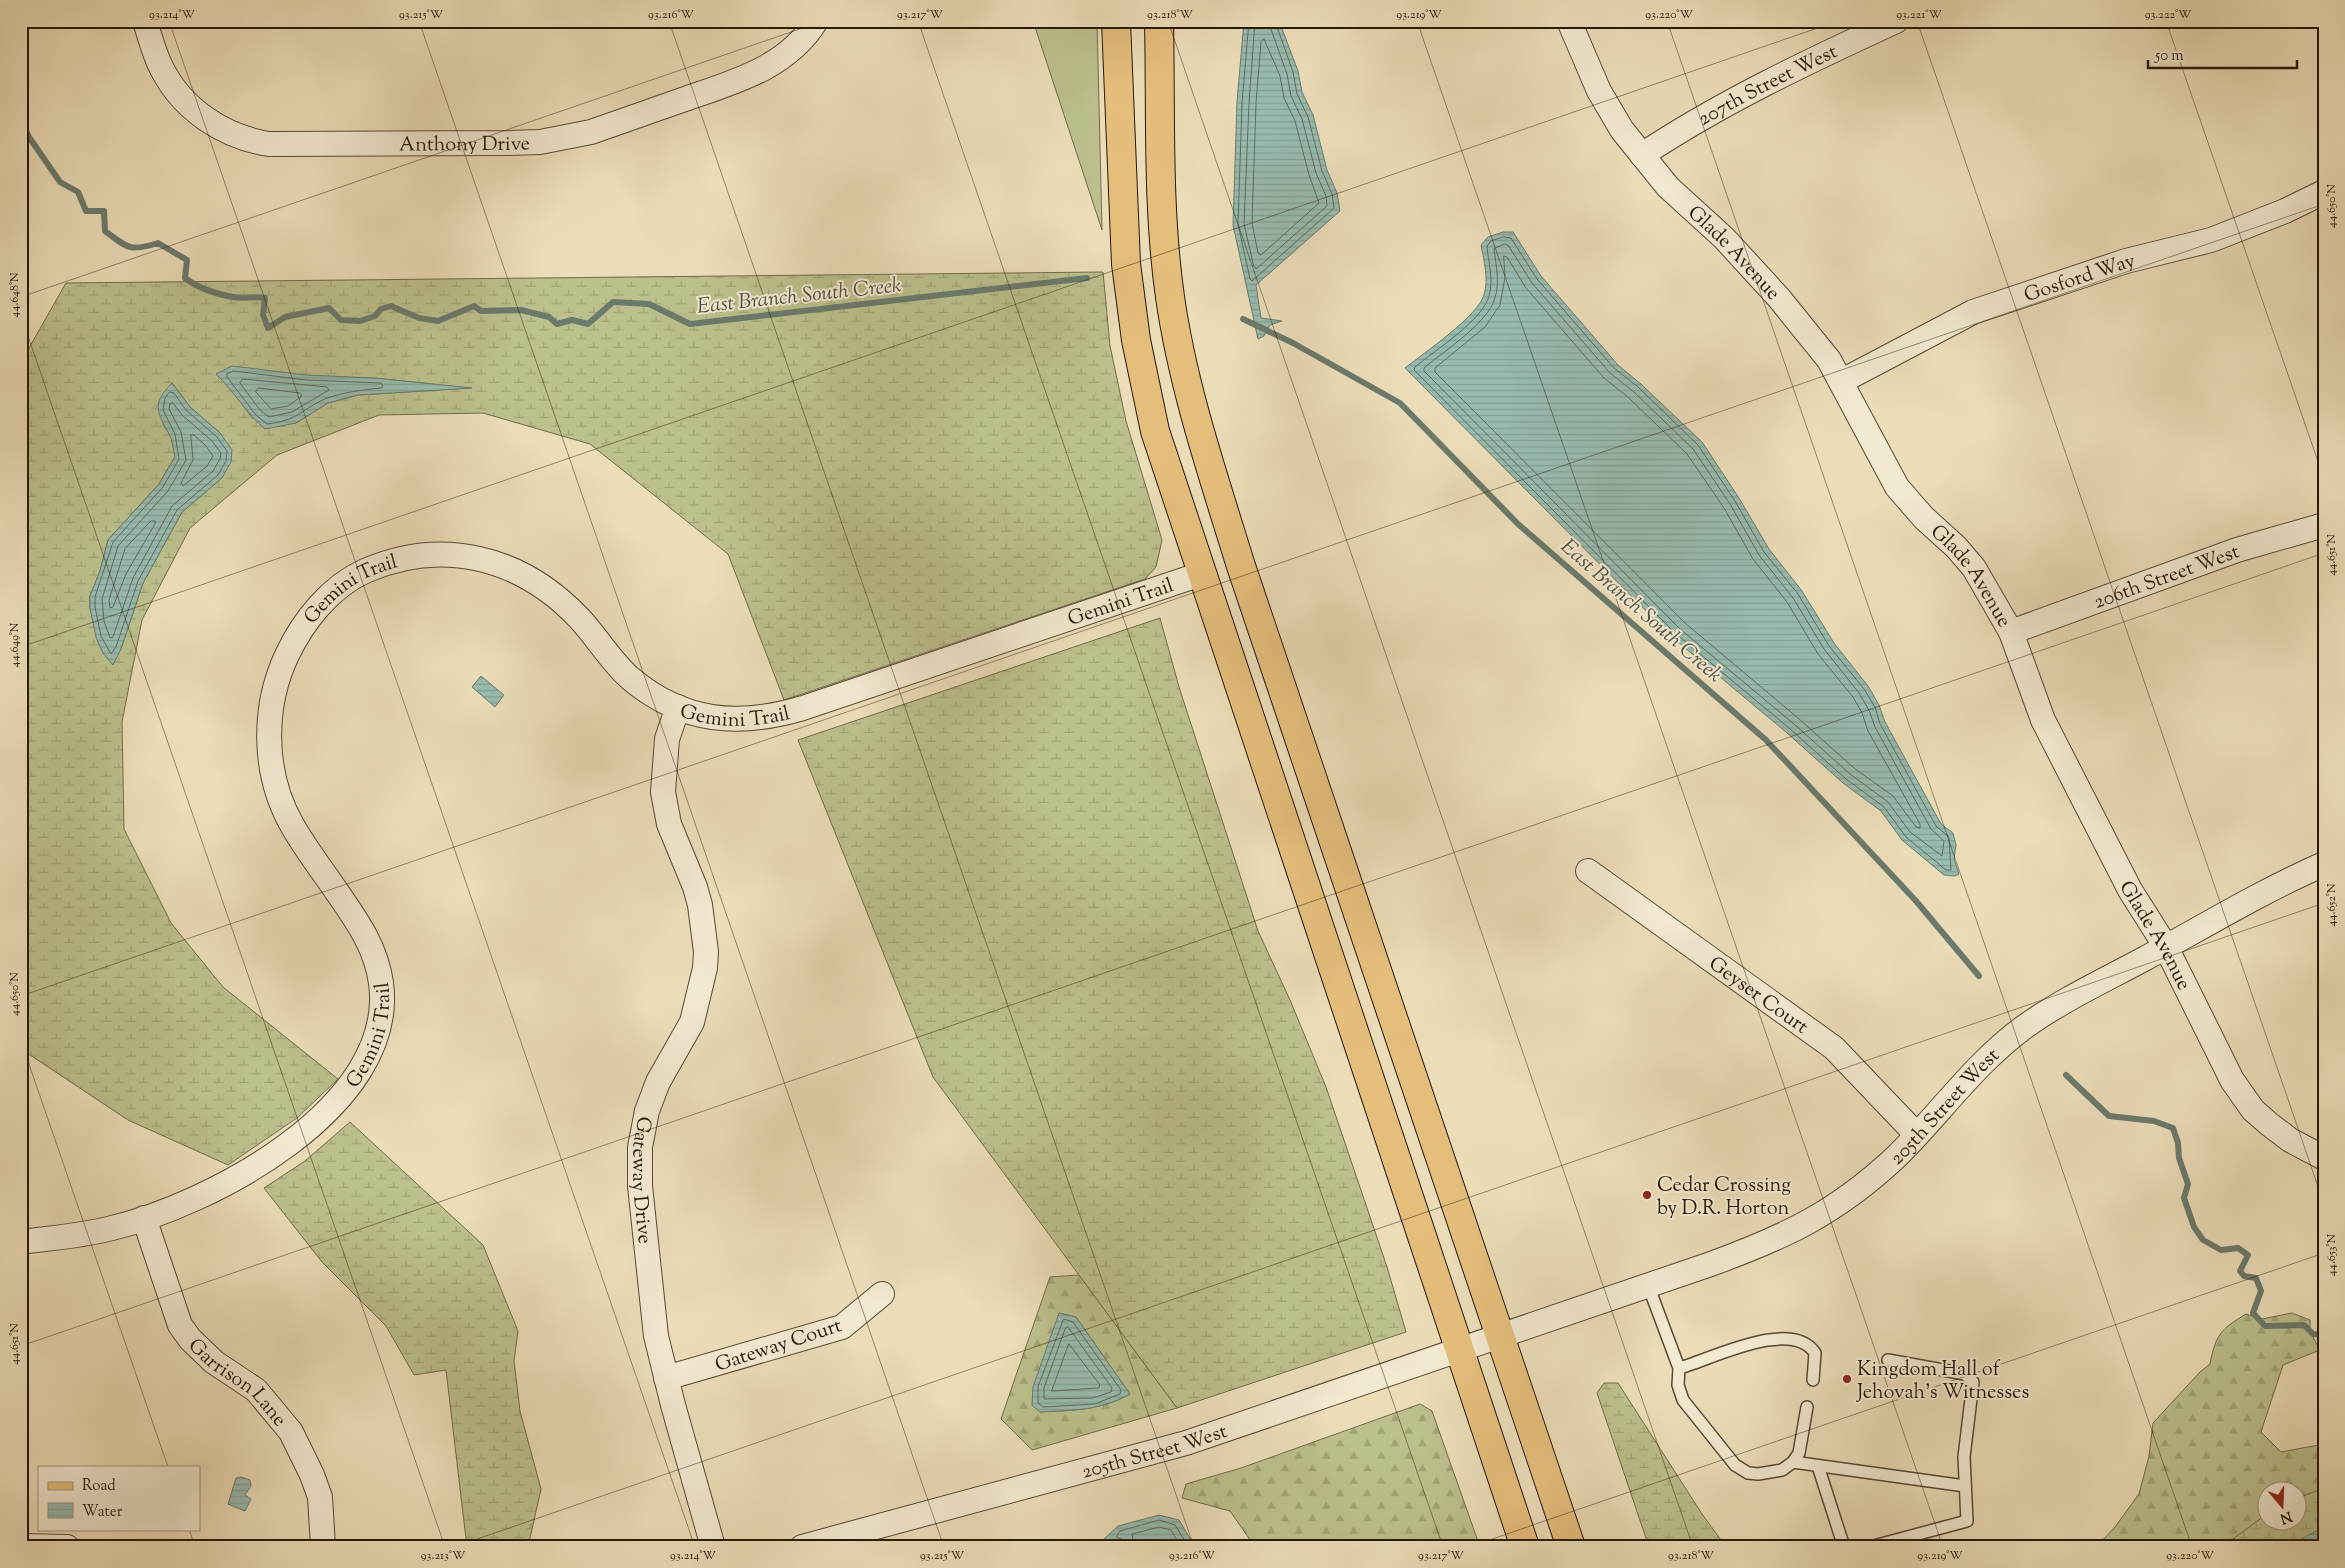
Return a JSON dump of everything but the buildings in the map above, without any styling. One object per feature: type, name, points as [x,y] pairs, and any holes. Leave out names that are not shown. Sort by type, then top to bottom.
[{"type":"main road","points":[[1116,21],[1126,264],[1143,376],[1156,432],[1525,1547]]},
{"type":"main road","points":[[1159,21],[1161,175],[1166,255],[1170,296],[1180,354],[1192,403],[1240,563],[1570,1547]]},
{"type":"street","name":"Anthony Drive","points":[[145,21],[162,69],[193,109],[222,129],[237,136],[269,144],[540,142],[591,132],[744,79],[774,64],[788,54],[800,43],[816,21]]},
{"type":"street","name":"Glade Avenue","points":[[1569,21],[1599,91],[1622,130],[1668,187],[1724,238],[1779,298],[1830,362],[1842,381],[1859,419],[1897,487],[1974,568],[2011,632],[2043,720],[2130,890],[2166,947],[2239,1091],[2253,1110],[2269,1124],[2304,1148],[2324,1158]]},
{"type":"street","name":"207th Street West","points":[[1642,155],[1676,133],[1765,82],[1896,21]]},
{"type":"street","name":"Gosford Way","points":[[1842,381],[1973,312],[2126,261],[2211,240],[2285,211],[2324,192]]},
{"type":"street","name":"206th Street West","points":[[2011,632],[2237,550],[2324,525]]},
{"type":"street","name":"Gemini Trail","points":[[21,1242],[110,1229],[144,1218],[193,1200],[264,1161],[328,1110],[356,1078],[374,1046],[382,1006],[381,983],[371,944],[292,824],[277,789],[270,747],[270,710],[279,674],[286,658],[308,619],[347,581],[364,572],[405,558],[448,553],[505,566],[543,586],[578,617],[630,678],[660,699],[678,707],[731,720],[783,714],[1202,574]]},
{"type":"street","name":"Gateway Drive","points":[[678,707],[667,740],[663,775],[665,810],[679,851],[695,887],[703,920],[706,952],[702,984],[692,1022],[658,1082],[647,1111],[640,1147],[642,1211],[656,1336],[713,1547]]},
{"type":"street","name":"205th Street West","points":[[802,1547],[1186,1443],[1758,1246],[1814,1220],[1868,1181],[1897,1156],[1984,1061],[2022,1028],[2045,1013],[2166,947],[2324,864]]},
{"type":"street","name":"Geyser Court","points":[[1588,871],[1834,1048],[1916,1134]]},
{"type":"street","name":"Garrison Lane","points":[[144,1218],[180,1325],[190,1339],[214,1362],[256,1390],[291,1432],[312,1475],[320,1497],[324,1547]]},
{"type":"street","name":"Gateway Court","points":[[666,1378],[842,1327],[882,1294]]},
{"type":"street","points":[[21,1546],[68,1547]]},
{"type":"lane","points":[[1648,1285],[1679,1368],[1678,1385],[1683,1400],[1735,1466],[1748,1473],[1763,1473],[1782,1470],[1792,1462],[1798,1453],[1807,1407]]},
{"type":"lane","points":[[1679,1368],[1760,1341],[1788,1340],[1803,1342],[1811,1347],[1815,1353],[1812,1380]]},
{"type":"lane","points":[[1870,1547],[1967,1522],[1964,1457],[1973,1382],[1964,1374],[1888,1360]]},
{"type":"lane","points":[[1792,1462],[1965,1486]]},
{"type":"lane","points":[[1818,1466],[1844,1547]]},
{"type":"green space","points":[[1033,21],[1097,21],[1102,230]]},
{"type":"green space","points":[[1103,272],[1110,346],[1126,421],[1162,540],[1156,567],[1145,579],[784,700],[728,554],[590,444],[483,413],[379,415],[277,455],[190,528],[142,620],[122,722],[124,829],[171,923],[223,987],[338,1079],[297,1118],[228,1165],[128,1120],[21,1049],[21,362],[66,283]],"holes":[[[216,374],[374,378],[469,388],[358,395],[328,403],[296,423],[252,418],[229,386]],[[172,383],[190,407],[220,433],[222,478],[182,512],[143,583],[121,649],[99,645],[90,608],[90,596],[100,571],[108,540],[159,484],[175,457],[171,436],[163,425]]]},
{"type":"green space","points":[[1160,618],[1179,687],[1258,931],[1290,1000],[1326,1087],[1387,1267],[1406,1332],[1177,1408],[933,1077],[798,740]]},
{"type":"green space","points":[[350,1122],[483,1245],[518,1331],[514,1361],[520,1411],[541,1489],[528,1547],[467,1547],[446,1370],[414,1375],[386,1326],[322,1262],[264,1188],[305,1161]]},
{"type":"green space","points":[[1079,1275],[1177,1408],[1032,1450],[1001,1419],[1050,1277]],"holes":[[[1059,1313],[1076,1317],[1130,1394],[1119,1400],[1097,1407],[1040,1412]]]},
{"type":"green space","points":[[2292,1313],[2310,1320],[2310,1332],[2320,1350],[2283,1365],[2261,1432],[2281,1452],[2324,1444],[2324,1517],[2308,1527],[2308,1480],[2258,1480],[2258,1530],[2303,1530],[2276,1547],[2096,1547],[2115,1527],[2139,1494],[2149,1456],[2153,1423],[2200,1372],[2210,1364],[2214,1346],[2220,1334],[2230,1324],[2246,1314],[2262,1319]]},
{"type":"green space","points":[[1604,1383],[1618,1383],[1702,1514],[1726,1547],[1649,1547],[1597,1393]]},
{"type":"green space","points":[[1420,1404],[1432,1411],[1480,1547],[1255,1547],[1230,1511],[1182,1498],[1186,1484],[1241,1468]]},
{"type":"green space","points":[[2324,1488],[2324,1547],[2222,1547],[2258,1521],[2258,1530],[2308,1530],[2308,1494]]},
{"type":"water","points":[[1244,21],[1279,21],[1298,71],[1302,92],[1313,115],[1327,170],[1337,193],[1340,211],[1256,285],[1261,318],[1282,321],[1270,325],[1264,336],[1258,339],[1233,225],[1237,102]]},
{"type":"water","points":[[1503,232],[1513,232],[1541,276],[1618,365],[1641,384],[1702,442],[1739,498],[1769,549],[1802,591],[1834,643],[1868,686],[1879,705],[1885,722],[1941,824],[1953,833],[1956,845],[1954,859],[1959,874],[1955,876],[1944,875],[1902,840],[1881,811],[1843,783],[1786,732],[1672,637],[1405,368],[1449,334],[1480,304],[1486,283],[1486,270],[1481,245],[1488,237]]},
{"type":"water","points":[[232,366],[306,375],[374,378],[472,388],[358,395],[328,403],[296,423],[265,429],[216,374]]},
{"type":"water","points":[[172,383],[190,407],[220,433],[232,450],[231,462],[222,478],[182,512],[143,583],[121,649],[113,665],[103,653],[96,637],[90,608],[90,596],[100,571],[108,540],[159,484],[175,457],[171,439],[161,419],[158,407],[161,396]]},
{"type":"water","points":[[481,676],[504,695],[495,707],[472,687]]},
{"type":"water","points":[[1059,1313],[1076,1317],[1130,1394],[1108,1404],[1075,1410],[1040,1412],[1032,1405],[1033,1387]]},
{"type":"water","points":[[241,1477],[250,1480],[251,1486],[245,1495],[251,1499],[245,1511],[228,1504],[236,1478]]},
{"type":"water","points":[[1159,1515],[1179,1520],[1195,1547],[1130,1547],[1104,1539],[1118,1526]]},
{"type":"water","points":[[2324,1527],[2324,1547],[2293,1547],[2292,1544]]},
{"type":"waterway","name":"East Branch South Creek","points":[[21,120],[29,137],[60,182],[78,192],[86,211],[104,211],[105,231],[129,247],[135,248],[158,243],[187,260],[185,278],[201,288],[233,297],[265,298],[263,315],[268,328],[285,317],[329,308],[341,320],[360,321],[375,316],[381,309],[391,306],[419,318],[438,321],[474,306],[481,311],[521,310],[549,317],[557,324],[572,320],[588,324],[613,302],[649,304],[690,324],[1087,278]]},
{"type":"waterway","name":"East Branch South Creek","points":[[1243,319],[1293,343],[1400,403],[1518,524],[1766,740],[1916,901],[1979,976]]},
{"type":"waterway","name":"East Branch South Creek","points":[[2066,1075],[2109,1116],[2154,1121],[2173,1128],[2178,1143],[2179,1158],[2188,1184],[2184,1198],[2194,1227],[2203,1240],[2221,1250],[2238,1248],[2248,1255],[2240,1271],[2244,1276],[2256,1278],[2261,1291],[2253,1313],[2265,1326],[2304,1325],[2313,1334],[2324,1335]]},
{"type":"place","name":"Cedar Crossing by D.R. Horton","points":[[1647,1195]]},
{"type":"place","name":"Kingdom Hall of Jehovah's Witnesses","points":[[1847,1379]]}]
